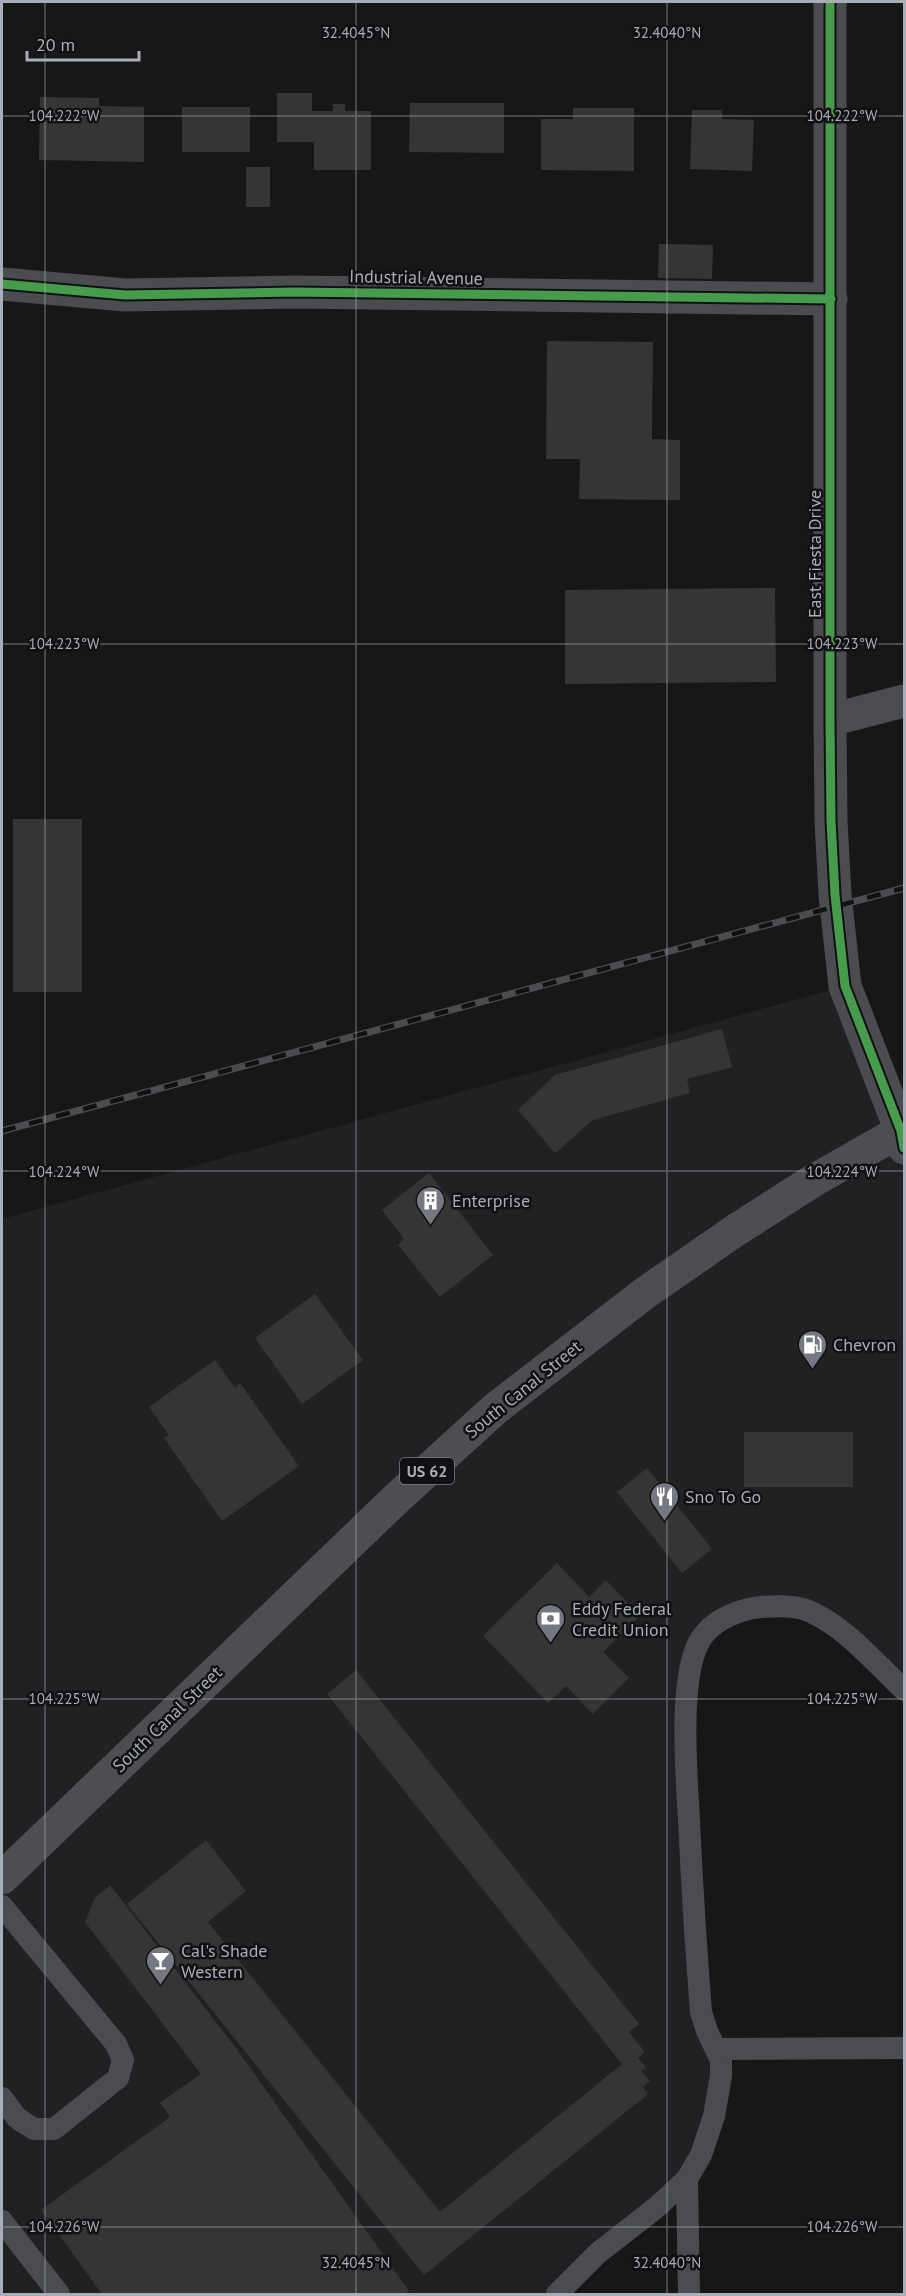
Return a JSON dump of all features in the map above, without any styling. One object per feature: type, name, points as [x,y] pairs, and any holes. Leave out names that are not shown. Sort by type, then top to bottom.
[{"type":"highway","name":"South Canal Street","points":[[2,1878],[388,1507],[495,1409],[645,1293],[736,1230],[811,1182],[903,1136]]},
{"type":"street","name":"East Fiesta Drive","points":[[830,2],[830,720],[831,821],[835,895],[845,986],[903,1136]]},
{"type":"street","name":"Industrial Avenue","points":[[2,284],[125,295],[294,292],[831,299]]},
{"type":"street","points":[[830,720],[904,701]]},
{"type":"lane","points":[[557,2295],[598,2253],[657,2207],[687,2179],[701,2155],[714,2116],[721,2076],[721,2060],[701,2012],[692,1889],[685,1725],[692,1663],[702,1638],[722,1619],[747,1609],[781,1605],[809,1611],[860,1646],[904,1690]]},
{"type":"lane","points":[[2,1906],[116,2044],[123,2060],[118,2078],[54,2129],[34,2129],[17,2118],[2,2098]]},
{"type":"lane","points":[[717,2049],[904,2048]]},
{"type":"lane","points":[[687,2179],[689,2295]]},
{"type":"lane","points":[[2,2221],[59,2295]]},
{"type":"shaded area","points":[[845,986],[904,1148],[904,1690],[809,1611],[722,1619],[692,1663],[692,1889],[717,2049],[701,2155],[557,2294],[2,2294],[2,1219]]},
{"type":"building","points":[[277,93],[312,93],[312,111],[333,111],[333,104],[345,104],[345,111],[371,111],[371,170],[314,170],[314,142],[277,142]]},
{"type":"building","points":[[40,97],[99,98],[99,106],[144,107],[144,162],[39,160]]},
{"type":"building","points":[[410,103],[504,103],[504,153],[409,152]]},
{"type":"building","points":[[182,107],[250,107],[250,152],[182,152]]},
{"type":"building","points":[[573,108],[634,108],[634,171],[541,170],[541,119],[573,119]]},
{"type":"building","points":[[692,110],[722,110],[722,119],[754,120],[752,171],[690,169]]},
{"type":"building","points":[[246,167],[270,167],[270,207],[246,207]]},
{"type":"building","points":[[659,244],[713,245],[712,279],[658,278]]},
{"type":"building","points":[[547,341],[653,342],[652,439],[680,440],[680,500],[579,499],[580,459],[546,459]]},
{"type":"building","points":[[775,588],[776,682],[565,684],[565,590]]},
{"type":"building","points":[[13,819],[82,819],[82,992],[13,992]]},
{"type":"building","points":[[722,1029],[732,1067],[687,1079],[690,1093],[593,1120],[555,1153],[518,1110],[555,1075]]},
{"type":"building","name":"Enterprise","points":[[429,1173],[493,1255],[440,1297],[398,1245],[404,1239],[382,1210]]},
{"type":"building","points":[[315,1294],[363,1360],[302,1404],[255,1338]]},
{"type":"building","points":[[215,1360],[235,1388],[240,1383],[299,1466],[222,1521],[164,1438],[169,1435],[149,1407]]},
{"type":"building","points":[[744,1432],[853,1432],[853,1487],[744,1487]]},
{"type":"building","name":"Sno To Go","points":[[647,1468],[712,1549],[682,1573],[617,1492]]},
{"type":"building","name":"Eddy Federal Credit Union","points":[[557,1563],[589,1597],[606,1580],[640,1616],[603,1652],[629,1678],[593,1714],[566,1686],[548,1703],[483,1636]]},
{"type":"building","points":[[356,1670],[639,2024],[629,2032],[645,2052],[638,2058],[646,2067],[641,2071],[650,2081],[643,2087],[648,2094],[424,2275],[127,1904],[206,1840],[246,1891],[208,1922],[440,2212],[622,2064],[327,1694]]},
{"type":"building","points":[[110,1885],[236,2048],[409,2291],[405,2294],[102,2294],[41,2210],[170,2117],[160,2103],[201,2074],[85,1922],[95,1898]]},
{"type":"railway","points":[[2,1131],[904,888]]},
{"type":"cycle path","points":[[830,2],[830,720],[831,821],[835,895],[845,986],[901,1131],[904,1148]]},
{"type":"cycle path","points":[[2,284],[125,295],[294,292],[831,299]]},
{"type":"place","name":"Enterprise","points":[[431,1226]]},
{"type":"place","name":"Chevron","points":[[812,1370]]},
{"type":"place","name":"Sno To Go","points":[[664,1522]]},
{"type":"place","name":"Eddy Federal Credit Union","points":[[551,1644]]},
{"type":"place","name":"Cal's Shade Western","points":[[160,1986]]}]
